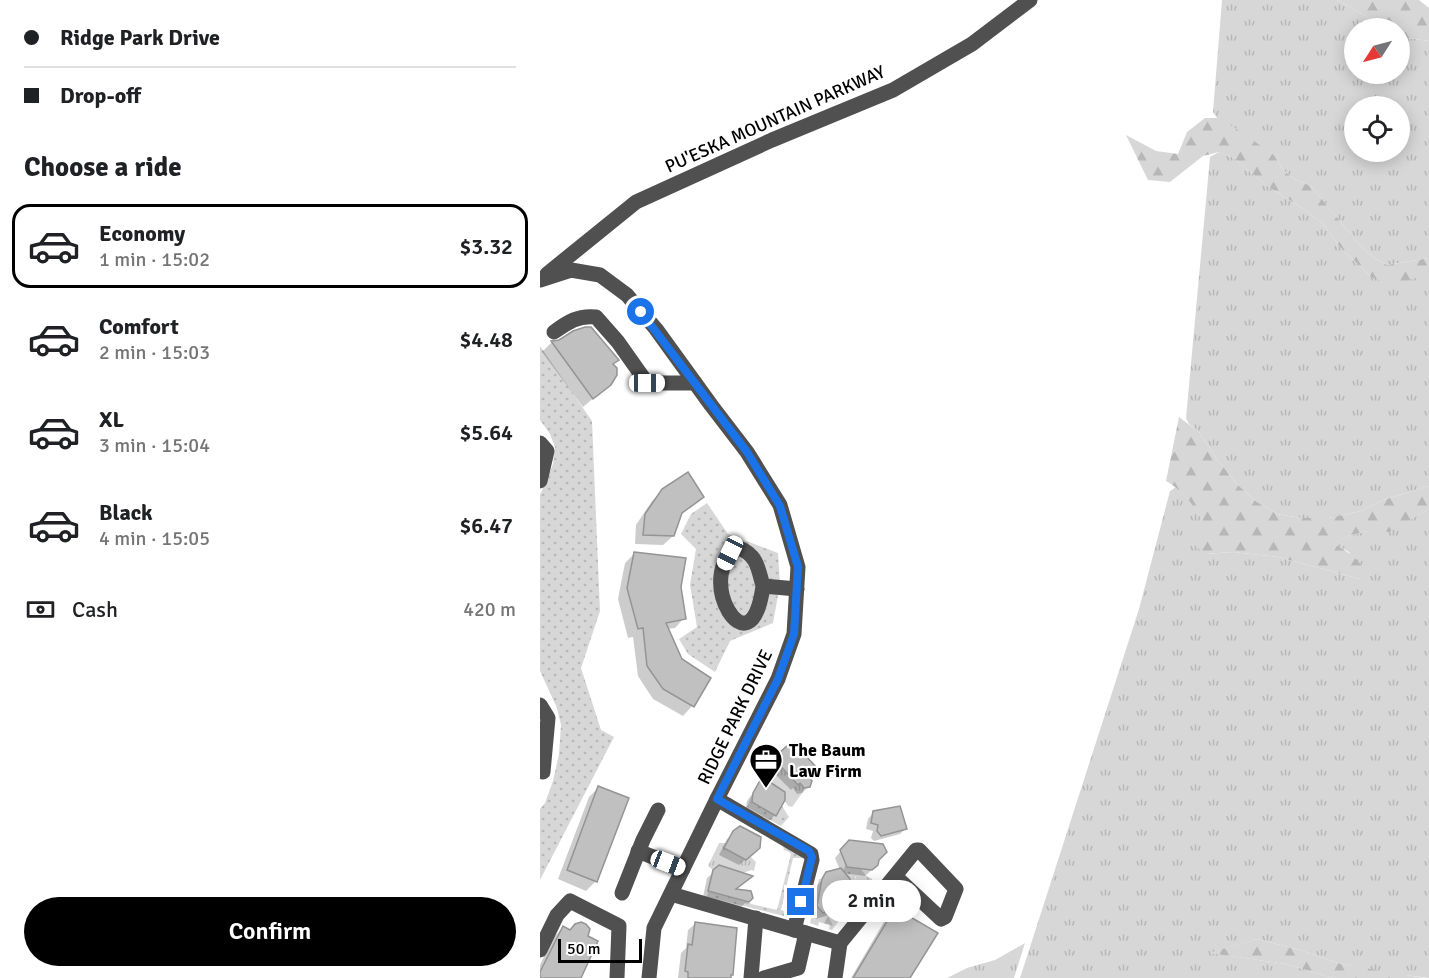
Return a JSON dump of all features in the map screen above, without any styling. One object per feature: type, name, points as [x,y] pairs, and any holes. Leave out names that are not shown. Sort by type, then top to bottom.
[{"type":"street","name":"PU'ESKA MOUNTAIN PARKWAY","points":[[540,280],[636,202],[771,140],[893,90],[972,44],[1030,0]]},
{"type":"street","name":"RIDGE PARK DRIVE","points":[[540,280],[571,270],[600,275],[627,295],[656,329],[747,452],[780,506],[798,567],[794,634],[778,679],[654,928],[649,978]]},
{"type":"street","points":[[554,332],[569,321],[583,315],[596,317],[618,342],[647,383],[695,383]]},
{"type":"street","points":[[540,443],[547,451],[540,481]]},
{"type":"street","points":[[763,586],[796,590]]},
{"type":"street","points":[[540,705],[548,718],[541,773]]},
{"type":"street","points":[[717,799],[811,854],[812,860],[800,931],[798,968],[764,978]]},
{"type":"street","points":[[622,893],[638,851],[658,810]]},
{"type":"street","points":[[835,978],[840,943],[916,850],[919,850],[956,888],[945,917],[941,919],[895,876]]},
{"type":"street","points":[[638,851],[684,868]]},
{"type":"street","points":[[671,894],[840,943]]},
{"type":"street","points":[[540,950],[557,915],[570,901],[619,926],[617,978]]},
{"type":"street","points":[[751,978],[756,918]]},
{"type":"green space","points":[[1222,0],[1337,0],[1366,16],[1368,18],[1344,18],[1344,84],[1410,84],[1410,38],[1429,41],[1429,258],[1387,265],[1373,257],[1358,243],[1311,186],[1294,179],[1283,170],[1274,155],[1217,118],[1213,112]]},
{"type":"green space","points":[[1337,0],[1419,0],[1429,8],[1429,41],[1410,38],[1410,18],[1368,18]]},
{"type":"green space","points":[[1205,118],[1217,118],[1229,124],[1274,155],[1283,170],[1294,179],[1311,186],[1358,243],[1373,257],[1387,265],[1429,258],[1429,273],[1407,281],[1389,284],[1371,277],[1340,247],[1322,223],[1270,188],[1232,157],[1219,152],[1203,156],[1170,182],[1148,180],[1126,135],[1156,151],[1178,154],[1187,132]]},
{"type":"green space","points":[[1219,152],[1232,157],[1270,188],[1322,223],[1340,247],[1371,277],[1429,273],[1429,486],[1383,500],[1361,511],[1329,518],[1301,518],[1277,514],[1257,502],[1238,485],[1199,432],[1189,424],[1186,418],[1210,157]]},
{"type":"green space","points":[[540,346],[592,421],[600,611],[581,668],[601,730],[614,737],[540,880],[540,809],[545,803],[553,781],[559,754],[561,725],[557,708],[540,671],[540,495],[553,464],[555,447],[550,434],[540,420]]},
{"type":"green space","points":[[1179,417],[1199,432],[1238,485],[1257,502],[1277,514],[1301,518],[1329,518],[1361,511],[1383,500],[1429,486],[1429,509],[1389,532],[1368,531],[1351,535],[1334,543],[1353,556],[1361,565],[1367,576],[1360,579],[1278,557],[1233,552],[1205,554],[1192,543],[1203,521],[1183,494],[1166,481]]},
{"type":"green space","points":[[1176,487],[1191,501],[1203,521],[1205,554],[1233,552],[1278,557],[1360,579],[1349,552],[1333,543],[1368,531],[1389,531],[1429,509],[1429,978],[1341,964],[1257,939],[1211,953],[1286,964],[1333,978],[1020,978],[1139,609],[1170,491]]},
{"type":"green space","points":[[707,503],[728,534],[778,553],[780,584],[773,623],[730,641],[715,672],[688,654],[679,639],[697,627],[690,585],[696,549],[681,534],[691,514]]},
{"type":"green space","points":[[773,758],[798,785],[800,783],[804,788],[792,807],[788,806],[784,799],[785,791],[762,777]]},
{"type":"green space","points":[[753,793],[752,802],[776,816],[782,806],[789,817],[781,826],[747,807]]},
{"type":"green space","points":[[719,843],[727,843],[724,848],[741,857],[750,856],[756,862],[754,871],[743,873],[719,865],[713,870],[708,866]]},
{"type":"green space","points":[[783,846],[802,854],[802,858],[793,858],[781,910],[789,913],[788,917],[707,897],[708,891],[777,910],[791,854],[784,850]]},
{"type":"green space","points":[[846,864],[856,875],[849,894],[847,894],[850,879],[843,871]]},
{"type":"green space","points":[[849,867],[861,869],[866,876],[872,879],[856,899],[849,894],[856,877]]},
{"type":"green space","points":[[819,879],[822,879],[817,906],[823,913],[831,911],[832,908],[845,906],[847,894],[856,899],[832,930],[829,929],[830,925],[819,922],[818,926],[810,923]]},
{"type":"green space","points":[[1257,939],[1341,964],[1424,978],[1333,978],[1286,964],[1209,953]]},
{"type":"green space","points":[[1025,943],[1014,978],[947,978],[967,968],[995,960]]},
{"type":"building","points":[[585,327],[591,327],[619,360],[613,364],[617,368],[617,375],[611,385],[593,399],[551,341],[559,340]]},
{"type":"building","points":[[688,472],[704,497],[682,513],[674,536],[643,535],[645,514],[662,489]]},
{"type":"building","points":[[634,552],[686,558],[681,587],[686,619],[666,623],[682,659],[711,678],[694,707],[663,689],[647,666],[643,628],[638,629],[627,588]]},
{"type":"building","points":[[795,744],[817,768],[808,776],[812,781],[810,787],[804,788],[800,783],[798,785],[773,758],[787,746]]},
{"type":"building","points":[[762,777],[785,792],[785,800],[776,816],[752,802],[753,793]]},
{"type":"building","points":[[598,786],[629,798],[597,882],[567,870]]},
{"type":"building","points":[[900,806],[907,829],[881,836],[877,831],[878,825],[871,823],[873,811]]},
{"type":"building","points":[[740,826],[761,837],[760,848],[746,860],[724,848],[733,831]]},
{"type":"building","points":[[849,840],[883,844],[887,852],[872,870],[847,867],[840,850]]},
{"type":"building","points":[[719,865],[753,876],[736,889],[751,891],[753,898],[749,902],[708,891],[713,870]]},
{"type":"building","points":[[841,868],[850,879],[845,906],[823,913],[817,906],[822,879],[826,872]]},
{"type":"building","points":[[895,908],[938,933],[910,978],[853,978]]},
{"type":"building","points":[[581,922],[590,929],[588,936],[598,941],[581,978],[540,978],[540,972],[563,926],[570,930],[575,924]]},
{"type":"building","points":[[695,922],[737,928],[731,978],[688,978],[688,972],[685,971],[688,944],[692,945]]},
{"type":"place","name":"The Baum Law Firm","points":[[766,789]]},
{"type":"route","points":[[641,312],[747,452],[780,506],[798,567],[794,634],[778,679],[717,799],[809,851],[812,857],[801,902]]}]
